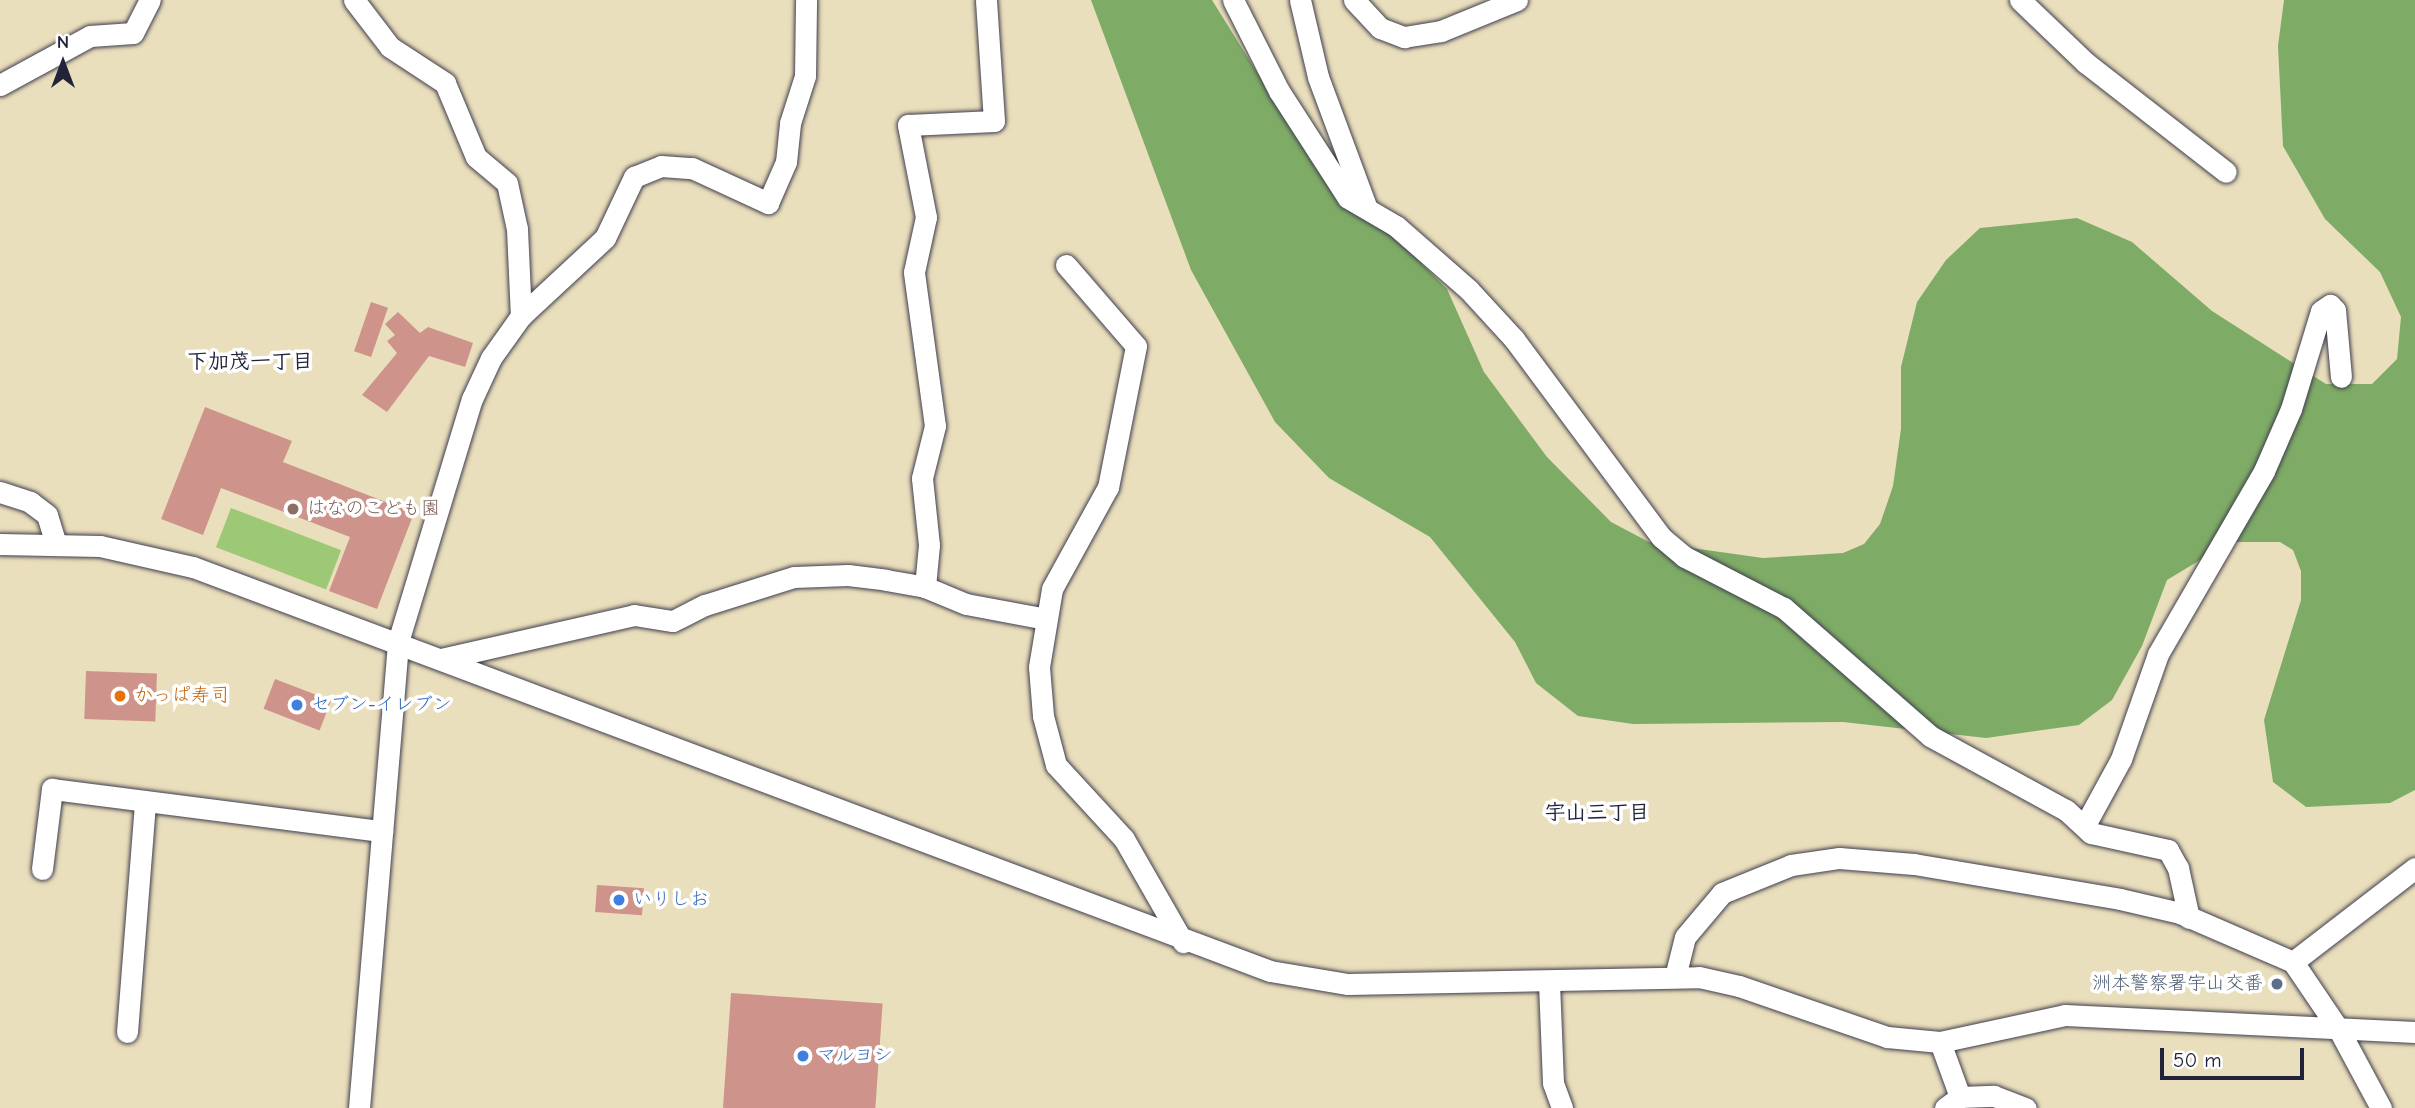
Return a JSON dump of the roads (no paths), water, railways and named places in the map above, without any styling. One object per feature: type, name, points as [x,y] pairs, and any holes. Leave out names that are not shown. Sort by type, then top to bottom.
[{"type":"street","points":[[0,85],[90,36],[133,33],[150,0]]},
{"type":"street","points":[[354,0],[390,47],[445,83],[476,157],[507,183],[517,229],[520,316]]},
{"type":"street","points":[[359,1108],[398,642],[472,400],[491,358],[520,316],[605,238],[635,177],[661,166],[692,168],[768,203],[786,162],[790,123],[805,76],[806,0]]},
{"type":"street","points":[[925,587],[929,545],[922,478],[934,426],[914,272],[926,217],[908,125],[994,121],[986,0]]},
{"type":"street","points":[[1233,0],[1285,102],[1348,198],[1366,206],[1396,226],[1469,290],[1514,339],[1661,537],[1685,557],[1784,608],[1930,736],[2085,825],[2091,833],[2168,850],[2178,868],[2189,918]]},
{"type":"street","points":[[1300,0],[1318,77],[1366,206]]},
{"type":"street","points":[[1354,0],[1380,27],[1404,37],[1441,31],[1517,0]]},
{"type":"street","points":[[2020,0],[2086,63],[2226,172]]},
{"type":"street","points":[[1066,265],[1136,346],[1108,487],[1052,589],[1039,667],[1043,716],[1056,765],[1124,839],[1183,942]]},
{"type":"street","points":[[2085,825],[2121,759],[2158,654],[2264,471],[2291,409],[2321,310],[2330,305],[2334,310],[2341,377]]},
{"type":"street","points":[[0,492],[30,502],[47,515],[55,544]]},
{"type":"street","points":[[0,544],[100,546],[193,567],[398,642],[1183,942],[1270,971],[1348,984],[1549,983],[1675,977],[1738,986],[1887,1037],[1940,1042],[2065,1015],[2415,1032]]},
{"type":"street","points":[[441,659],[635,615],[673,621],[705,605],[794,577],[848,575],[925,587],[966,604],[1046,620]]},
{"type":"street","points":[[42,869],[52,789],[382,831]]},
{"type":"street","points":[[127,1032],[145,802]]},
{"type":"street","points":[[1675,977],[1685,937],[1722,893],[1791,865],[1839,858],[1914,863],[2120,899],[2189,918],[2292,962],[2339,1030],[2381,1108]]},
{"type":"street","points":[[2292,962],[2415,868]]},
{"type":"street","points":[[1549,983],[1553,1083],[1562,1108]]},
{"type":"street","points":[[1940,1042],[1952,1102],[1994,1096],[2026,1108]]},
{"type":"place","name":"はなのこども園","points":[[293,509]]},
{"type":"place","name":"かっぱ寿司","points":[[120,696]]},
{"type":"place","name":"セブン-イレブン","points":[[297,705]]},
{"type":"place","name":"いりしお","points":[[619,900]]},
{"type":"place","name":"洲本警察署宇山交番","points":[[2277,984]]},
{"type":"place","name":"マルヨシ","points":[[803,1056]]},
{"type":"district","name":"下加茂一丁目","points":[[250,361]]},
{"type":"district","name":"宇山三丁目","points":[[1597,812]]}]
